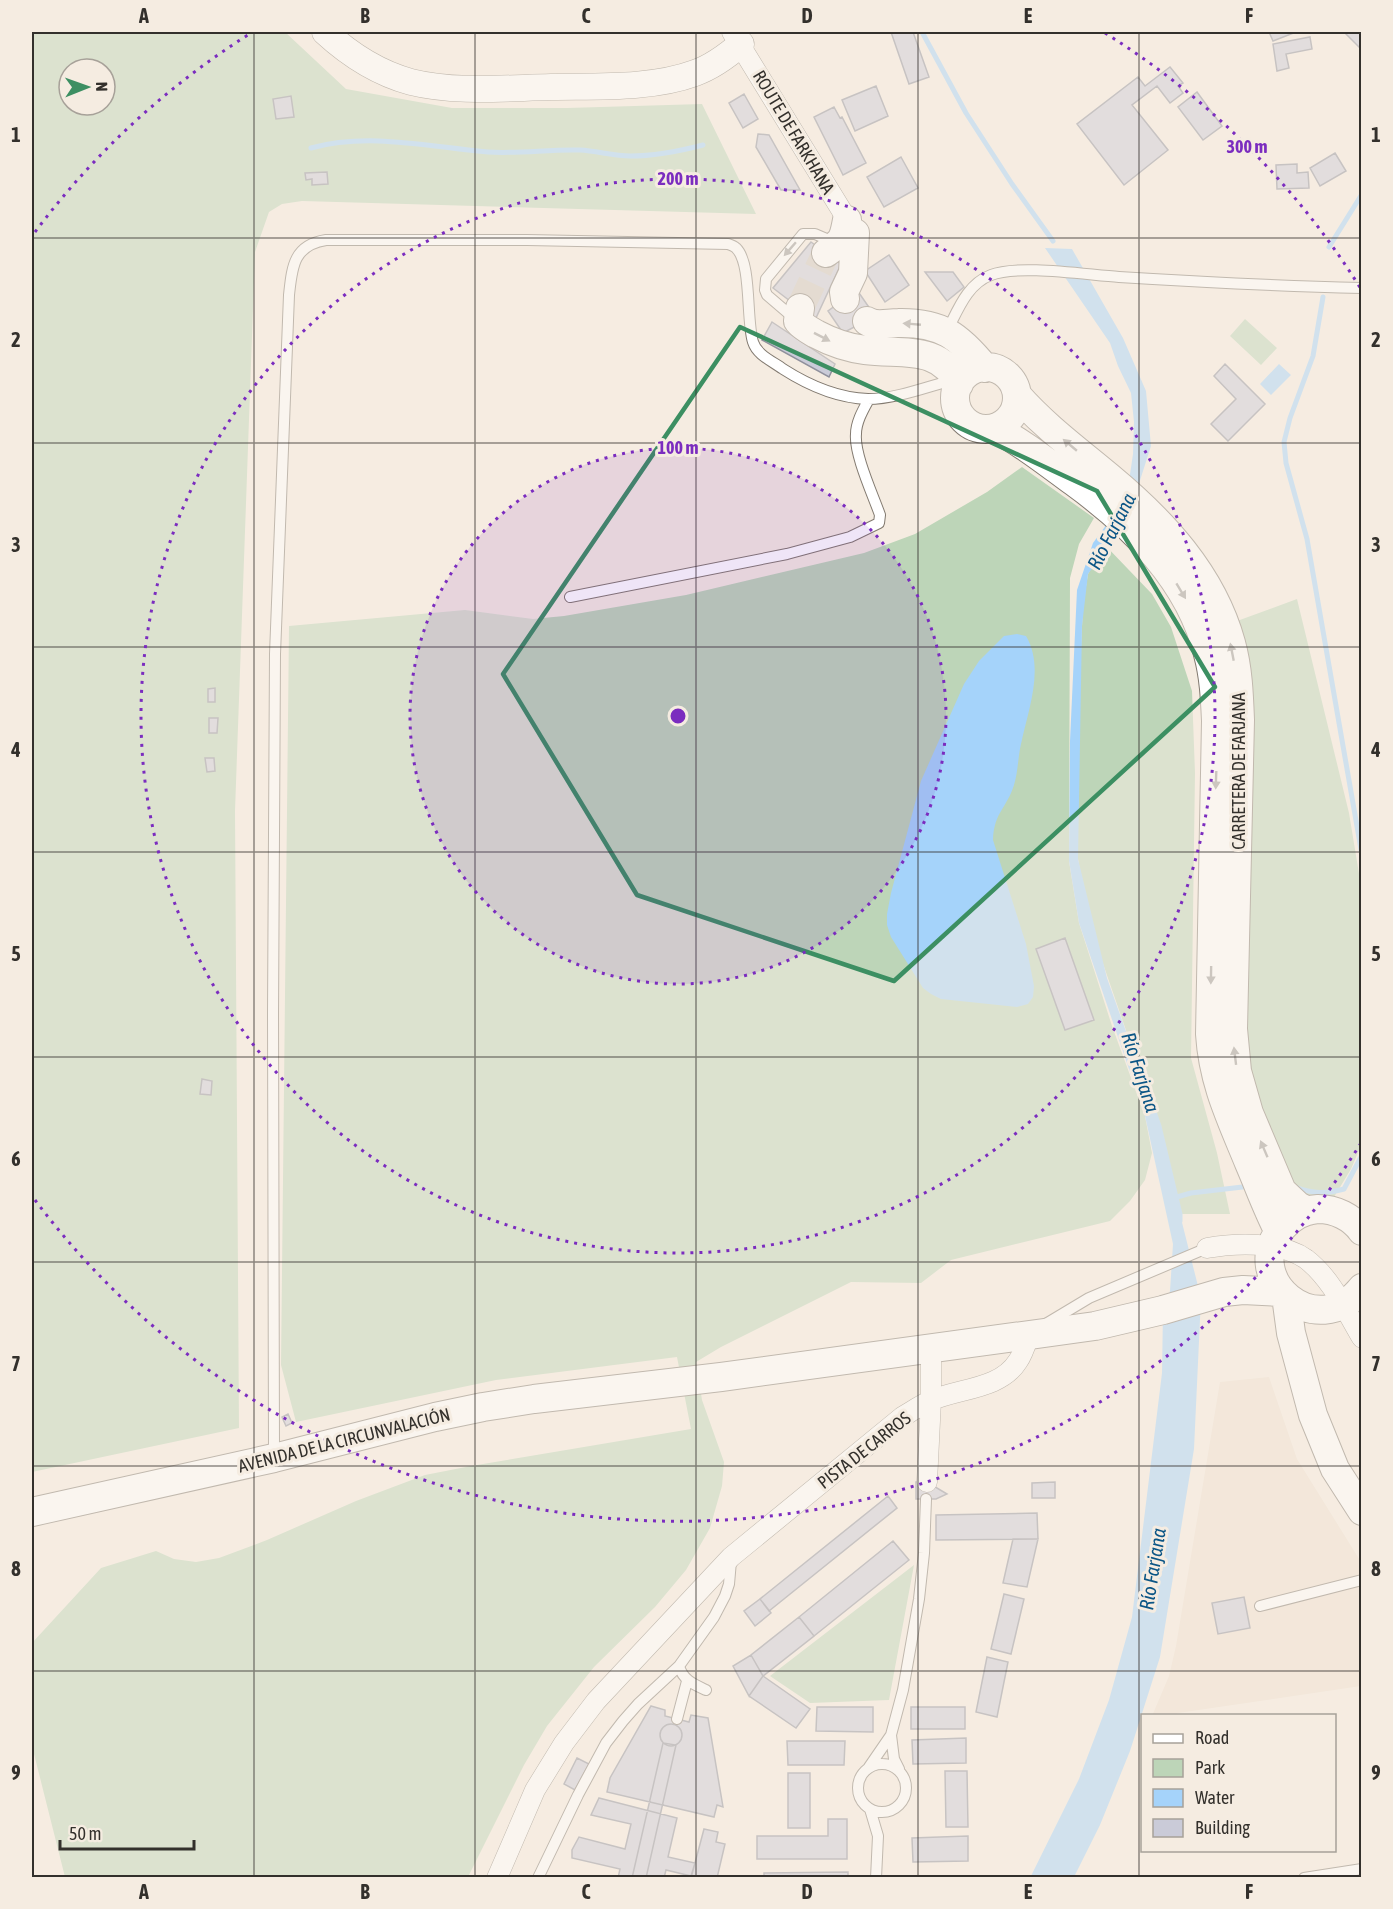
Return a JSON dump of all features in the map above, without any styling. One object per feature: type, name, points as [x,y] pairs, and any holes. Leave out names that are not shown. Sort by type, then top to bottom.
[{"type":"main road","points":[[842,237],[855,263],[854,273],[844,292],[845,298]]},
{"type":"main road","points":[[799,314],[802,326],[828,341],[863,350],[928,355],[944,364],[958,382],[970,372],[985,368]]},
{"type":"main road","name":"CARRETERA DE FARJANA","points":[[863,350],[859,339],[864,328],[871,323],[912,323],[947,331],[985,368],[994,368],[1010,378],[1017,395],[1107,491],[1152,533],[1170,574],[1185,597],[1198,624],[1208,652],[1214,682],[1216,764],[1210,1034],[1211,1056],[1216,1078],[1240,1115],[1270,1187],[1308,1211]]},
{"type":"main road","name":"CARRETERA DE FARJANA","points":[[958,382],[956,402],[963,418],[969,424],[977,428],[994,428],[1107,491]]},
{"type":"main road","points":[[994,428],[1009,419],[1017,404],[1017,395]]},
{"type":"main road","name":"CARRETERA DE FARJANA","points":[[1270,1187],[1266,1205],[1274,1244],[1271,1267],[1275,1280],[1284,1294]]},
{"type":"main road","points":[[1224,1292],[1240,1280],[1274,1244],[1292,1219],[1308,1211],[1330,1210],[1351,1219],[1361,1229]]},
{"type":"main road","points":[[1224,1292],[1243,1290],[1284,1294],[1296,1304],[1307,1308],[1348,1301]]},
{"type":"main road","name":"AVENIDA DE LA CIRCUNVALACIÓN","points":[[32,1512],[274,1458],[483,1407],[1095,1326],[1163,1310],[1224,1292]]},
{"type":"main road","points":[[1284,1294],[1313,1415],[1335,1469],[1362,1511]]},
{"type":"main road","points":[[1296,1351],[1302,1336],[1348,1301]]},
{"type":"street","points":[[326,32],[353,55],[382,72],[412,82],[443,87],[488,88],[629,85],[672,80],[716,63],[737,38]]},
{"type":"street","name":"ROUTE DE FARKHANA","points":[[737,38],[842,237]]},
{"type":"street","points":[[1202,1250],[1239,1244],[1274,1244],[1305,1258],[1348,1301],[1362,1338]]},
{"type":"street","name":"PISTA DE CARROS","points":[[497,1878],[535,1790],[564,1743],[596,1701],[732,1557],[902,1417],[931,1400],[980,1386],[1009,1372],[1018,1361],[1029,1335]]},
{"type":"street","points":[[926,1490],[931,1400],[931,1347]]},
{"type":"lane","points":[[799,314],[767,295],[766,279],[803,234],[842,237]]},
{"type":"lane","points":[[274,1458],[275,654],[289,295],[294,262],[298,255],[309,245],[326,240],[527,240],[728,244],[736,248],[742,258],[752,337],[757,349],[802,381],[834,393],[869,399],[958,382]]},
{"type":"lane","points":[[947,331],[970,289],[984,278],[1005,271],[1189,282],[1362,288]]},
{"type":"lane","points":[[570,597],[787,554],[850,537],[879,523],[880,515],[855,435],[869,399]]},
{"type":"lane","points":[[1029,1335],[1058,1315],[1089,1298],[1202,1250]]},
{"type":"lane","points":[[891,1735],[861,1774],[858,1784],[858,1794],[863,1803],[870,1809],[883,1813],[890,1811],[903,1801],[906,1793],[904,1776],[894,1759],[891,1735],[907,1667],[919,1599],[926,1490]]},
{"type":"lane","points":[[538,1878],[606,1743],[638,1704],[679,1666],[721,1606],[729,1584],[732,1557]]},
{"type":"lane","points":[[1260,1606],[1362,1580]]},
{"type":"lane","points":[[679,1666],[682,1676],[687,1681],[706,1690]]},
{"type":"lane","points":[[677,1719],[687,1681]]},
{"type":"lane","points":[[868,1767],[879,1763],[889,1764],[899,1770]]},
{"type":"lane","points":[[870,1809],[878,1836],[876,1878]]},
{"type":"lane","points":[[878,1836],[890,1811]]},
{"type":"lane","points":[[1304,1878],[1362,1869]]},
{"type":"highlighted area","points":[[740,327],[1097,491],[1215,687],[894,981],[637,895],[503,674]]},
{"type":"shaded area","points":[[1269,1377],[1297,1459],[1361,1562],[1361,1686],[1177,1714],[1153,1714],[1169,1676],[1176,1646],[1220,1382]]},
{"type":"green space","points":[[32,32],[285,32],[346,89],[452,108],[567,108],[702,104],[756,214],[302,201],[282,204],[269,212],[255,252],[235,811],[239,1428],[32,1472]]},
{"type":"green space","points":[[1245,319],[1277,348],[1261,365],[1230,336]]},
{"type":"green space","points":[[1022,467],[1094,518],[1079,544],[1070,578],[1069,861],[1079,923],[1112,1026],[1145,1116],[1152,1153],[1145,1180],[1130,1201],[1110,1221],[951,1260],[921,1283],[851,1282],[721,1347],[696,1362],[702,1400],[724,1462],[722,1486],[710,1528],[686,1570],[655,1607],[594,1667],[547,1726],[524,1765],[468,1877],[65,1877],[32,1746],[32,1643],[101,1568],[156,1551],[174,1559],[196,1562],[219,1558],[425,1475],[691,1429],[677,1357],[496,1380],[296,1422],[281,1365],[289,626],[465,610],[533,619],[564,616],[686,595],[864,553],[915,534],[987,492]]},
{"type":"green space","points":[[1104,544],[1152,594],[1171,627],[1192,691],[1195,773],[1191,1058],[1217,1153],[1230,1214],[1180,1214],[1159,1126],[1090,926],[1078,859],[1078,712],[1083,605],[1088,574]]},
{"type":"green space","points":[[1297,599],[1349,813],[1362,892],[1362,1143],[1351,1169],[1334,1197],[1309,1200],[1283,1187],[1246,1071],[1237,621]]},
{"type":"green space","points":[[914,1565],[889,1700],[810,1703],[770,1676]]},
{"type":"water","name":"Río Farjana","points":[[1045,248],[1072,249],[1123,338],[1146,391],[1151,446],[1128,518],[1088,574],[1082,626],[1078,859],[1107,978],[1153,1107],[1201,1298],[1194,1449],[1160,1657],[1130,1751],[1100,1825],[1074,1877],[1030,1878],[1079,1779],[1109,1700],[1132,1617],[1162,1373],[1163,1310],[1170,1291],[1173,1244],[1145,1116],[1079,923],[1069,861],[1070,741],[1077,590],[1093,543],[1118,509],[1129,481],[1133,454],[1134,422],[1131,393],[1110,343]]},
{"type":"water","points":[[1279,364],[1291,375],[1271,395],[1260,384]]},
{"type":"water","points":[[1017,634],[1026,636],[1032,648],[1035,675],[1015,780],[1011,793],[998,816],[993,840],[1026,944],[1034,986],[1033,997],[1028,1004],[1017,1007],[941,999],[931,994],[923,988],[891,937],[887,925],[887,914],[921,781],[964,684],[979,661],[1004,636]]},
{"type":"building","points":[[891,32],[913,32],[929,77],[909,84]]},
{"type":"building","points":[[1269,32],[1296,32],[1273,41]]},
{"type":"building","points":[[1344,32],[1362,32],[1362,50]]},
{"type":"building","points":[[1310,37],[1312,49],[1286,54],[1289,68],[1277,71],[1273,44]]},
{"type":"building","points":[[1170,67],[1183,83],[1178,86],[1183,93],[1170,103],[1157,86],[1132,105],[1168,150],[1124,185],[1077,124],[1138,77],[1145,86]]},
{"type":"building","points":[[876,86],[888,116],[855,131],[842,100]]},
{"type":"building","points":[[1197,92],[1222,126],[1203,140],[1178,107]]},
{"type":"building","points":[[744,94],[758,119],[743,128],[729,103]]},
{"type":"building","points":[[291,96],[294,117],[276,119],[273,99]]},
{"type":"building","points":[[834,107],[840,118],[842,117],[866,163],[843,175],[814,117]]},
{"type":"building","points":[[758,134],[769,135],[800,190],[781,190],[756,147]]},
{"type":"building","points":[[1335,153],[1346,171],[1320,186],[1310,168]]},
{"type":"building","points":[[901,157],[918,188],[884,207],[867,177]]},
{"type":"building","points":[[1297,164],[1297,173],[1308,172],[1309,188],[1277,189],[1276,165]]},
{"type":"building","points":[[327,172],[328,184],[312,185],[312,179],[306,180],[305,173]]},
{"type":"building","points":[[811,242],[841,264],[815,320],[773,288]]},
{"type":"building","points":[[889,255],[909,285],[885,302],[865,271]]},
{"type":"building","points":[[925,272],[953,272],[964,287],[947,301]]},
{"type":"building","points":[[857,290],[875,316],[843,333],[828,311]]},
{"type":"building","points":[[772,322],[835,364],[829,377],[762,340]]},
{"type":"building","points":[[1225,364],[1265,404],[1228,441],[1211,424],[1236,399],[1214,376]]},
{"type":"building","points":[[215,688],[215,702],[208,702],[208,689]]},
{"type":"building","points":[[209,718],[218,718],[217,733],[209,733]]},
{"type":"building","points":[[205,758],[214,758],[215,771],[207,772]]},
{"type":"building","points":[[1065,938],[1094,1020],[1065,1030],[1036,949]]},
{"type":"building","points":[[202,1079],[212,1081],[211,1095],[200,1094]]},
{"type":"building","points":[[288,1414],[292,1423],[286,1426],[282,1417]]},
{"type":"building","points":[[916,1482],[927,1482],[947,1494],[936,1499],[916,1499]]},
{"type":"building","points":[[1055,1482],[1055,1498],[1032,1498],[1032,1483]]},
{"type":"building","points":[[888,1496],[897,1508],[769,1611],[760,1599]]},
{"type":"building","points":[[1037,1513],[1038,1539],[936,1540],[936,1515]]},
{"type":"building","points":[[1013,1539],[1038,1539],[1027,1587],[1003,1583]]},
{"type":"building","points":[[893,1541],[909,1560],[814,1636],[799,1617]]},
{"type":"building","points":[[1004,1594],[1024,1599],[1011,1654],[991,1649]]},
{"type":"building","points":[[1244,1597],[1250,1628],[1218,1634],[1212,1603]]},
{"type":"building","points":[[760,1599],[771,1613],[755,1626],[744,1611]]},
{"type":"building","points":[[799,1617],[814,1636],[763,1676],[751,1655]]},
{"type":"building","points":[[751,1655],[763,1676],[749,1696],[733,1666]]},
{"type":"building","points":[[987,1657],[1008,1662],[997,1717],[976,1712]]},
{"type":"building","points":[[763,1676],[810,1709],[796,1728],[749,1696]]},
{"type":"building","points":[[651,1706],[665,1710],[665,1716],[689,1722],[691,1715],[708,1718],[723,1807],[717,1805],[714,1817],[607,1792],[610,1778]]},
{"type":"building","points":[[817,1707],[873,1707],[873,1732],[816,1731]]},
{"type":"building","points":[[911,1707],[965,1707],[965,1729],[911,1729]]},
{"type":"building","points":[[671,1724],[679,1727],[682,1735],[679,1743],[671,1746],[663,1743],[660,1735],[663,1727]]},
{"type":"building","points":[[966,1738],[966,1763],[913,1764],[912,1740]]},
{"type":"building","points":[[787,1741],[845,1741],[844,1765],[788,1765]]},
{"type":"building","points":[[663,1743],[676,1745],[646,1878],[632,1878]]},
{"type":"building","points":[[577,1758],[589,1764],[575,1790],[564,1784]]},
{"type":"building","points":[[945,1771],[967,1771],[968,1827],[946,1827]]},
{"type":"building","points":[[788,1773],[810,1773],[810,1828],[788,1828]]},
{"type":"building","points":[[599,1798],[677,1818],[668,1857],[695,1863],[691,1876],[666,1870],[664,1878],[618,1878],[620,1869],[572,1858],[572,1850],[579,1837],[625,1849],[631,1824],[591,1815]]},
{"type":"building","points":[[828,1819],[847,1819],[847,1859],[757,1859],[757,1836],[828,1836]]},
{"type":"building","points":[[704,1829],[718,1832],[716,1842],[725,1844],[717,1878],[691,1878]]},
{"type":"building","points":[[968,1836],[968,1861],[913,1862],[912,1838]]},
{"type":"building","points":[[848,1872],[848,1878],[764,1878],[764,1873]]},
{"type":"waterway","points":[[922,32],[966,113],[1012,184],[1053,241]]},
{"type":"waterway","points":[[311,148],[333,143],[377,141],[488,152],[580,150],[630,156],[667,153],[703,145]]},
{"type":"waterway","points":[[1329,247],[1362,194]]},
{"type":"waterway","points":[[1323,297],[1313,356],[1290,418],[1284,442],[1286,463],[1307,539],[1362,855]]},
{"type":"waterway","name":"Río Farjana","points":[[1134,1054],[1159,1126],[1180,1221]]},
{"type":"waterway","points":[[1295,1187],[1320,1193],[1344,1189],[1362,1155]]},
{"type":"waterway","points":[[1177,1197],[1191,1193],[1251,1186]]},
{"type":"tunnel","points":[[800,308],[826,253]]}]
